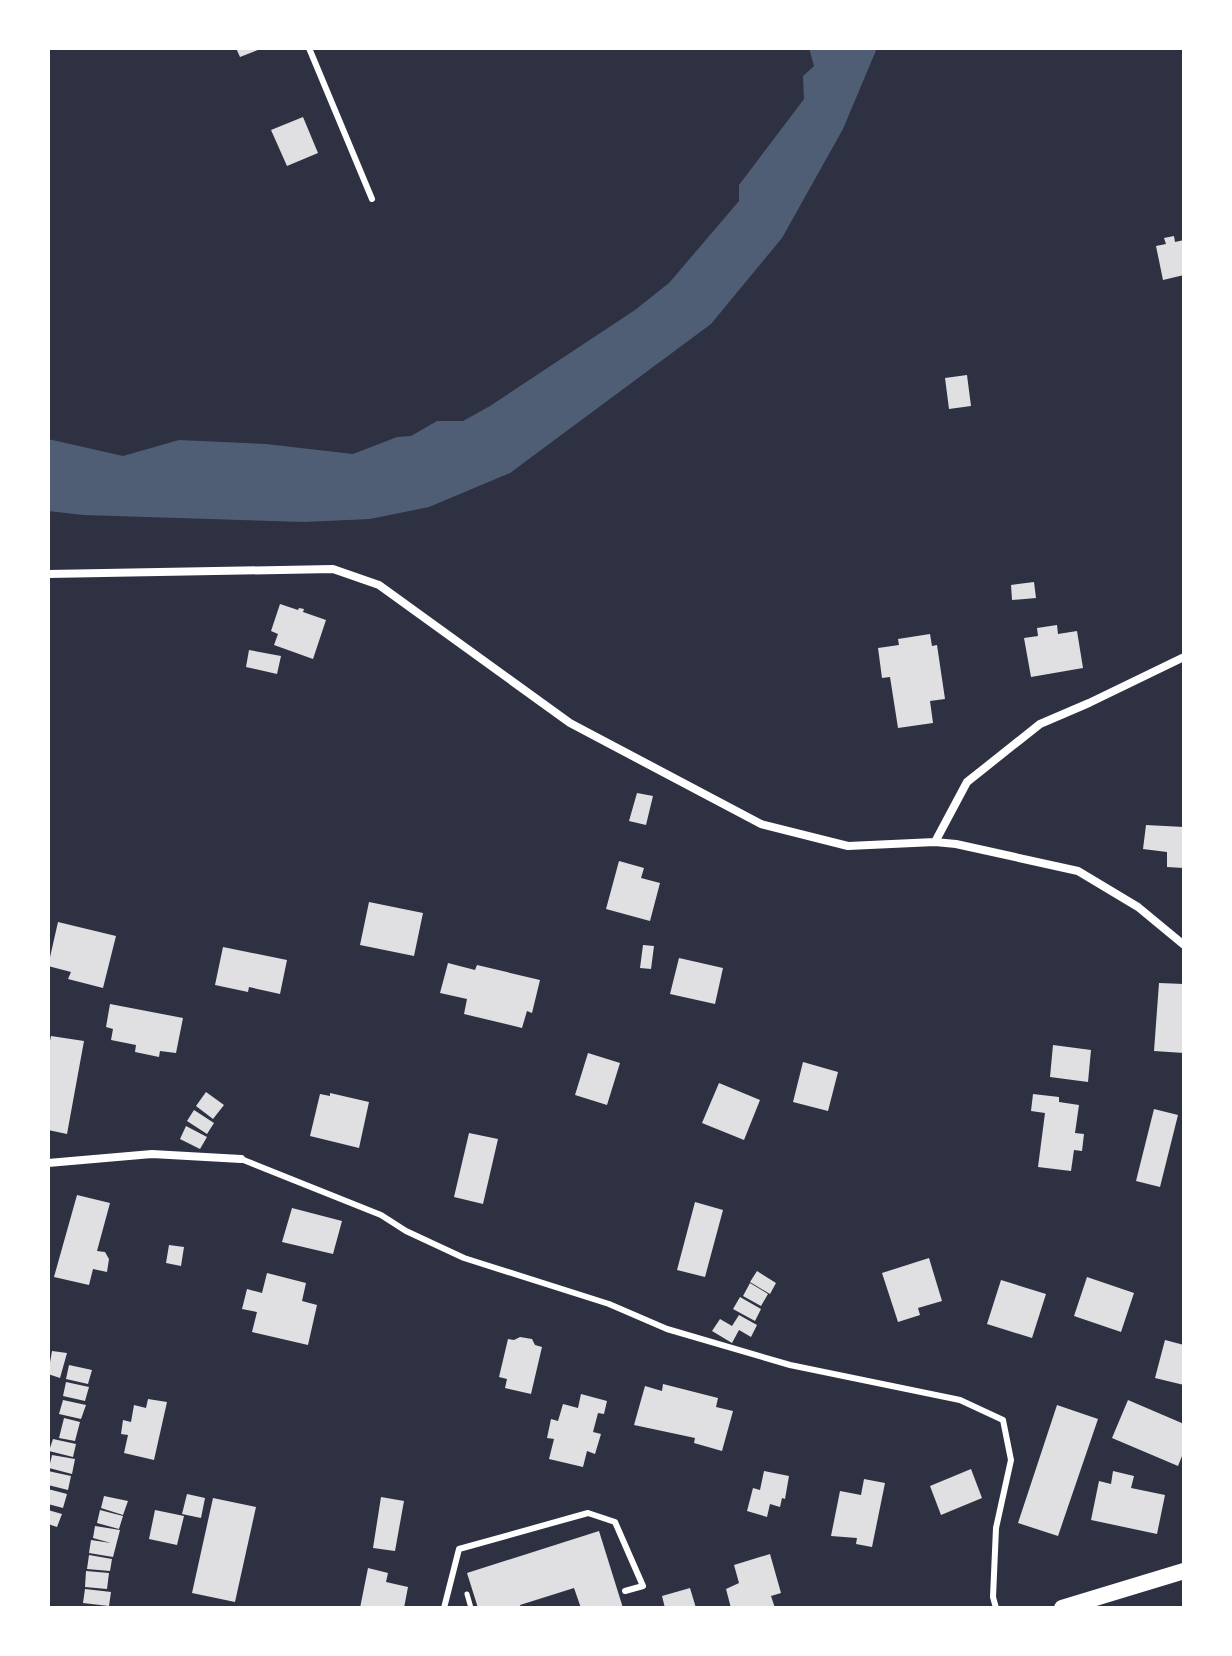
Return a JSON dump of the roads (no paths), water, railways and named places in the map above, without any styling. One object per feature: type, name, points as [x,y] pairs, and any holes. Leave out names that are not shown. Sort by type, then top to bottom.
[{"type":"main road","points":[[1062,1608],[1184,1571]]},
{"type":"street","points":[[48,574],[333,569],[379,585],[570,723],[761,824],[848,846],[956,844],[1078,871],[1138,907],[1184,945]]},
{"type":"street","points":[[935,842],[967,782],[1040,724],[1184,657]]},
{"type":"street","points":[[48,1163],[152,1154],[241,1159]]},
{"type":"lane","points":[[309,48],[372,199]]},
{"type":"lane","points":[[241,1159],[381,1215],[406,1231],[464,1258],[609,1304],[667,1329],[790,1365],[960,1400],[1003,1420],[1011,1460],[996,1528],[993,1597],[996,1608]]},
{"type":"lane","points":[[444,1608],[459,1549],[588,1513],[615,1522],[643,1586],[625,1591]]},
{"type":"water","points":[[809,48],[877,48],[843,129],[782,238],[711,324],[510,473],[429,507],[370,519],[304,522],[83,515],[48,511],[48,439],[123,456],[179,440],[266,444],[353,454],[397,437],[411,436],[437,421],[463,421],[490,406],[635,310],[669,283],[739,201],[739,185],[804,99],[803,76],[814,66]]}]
